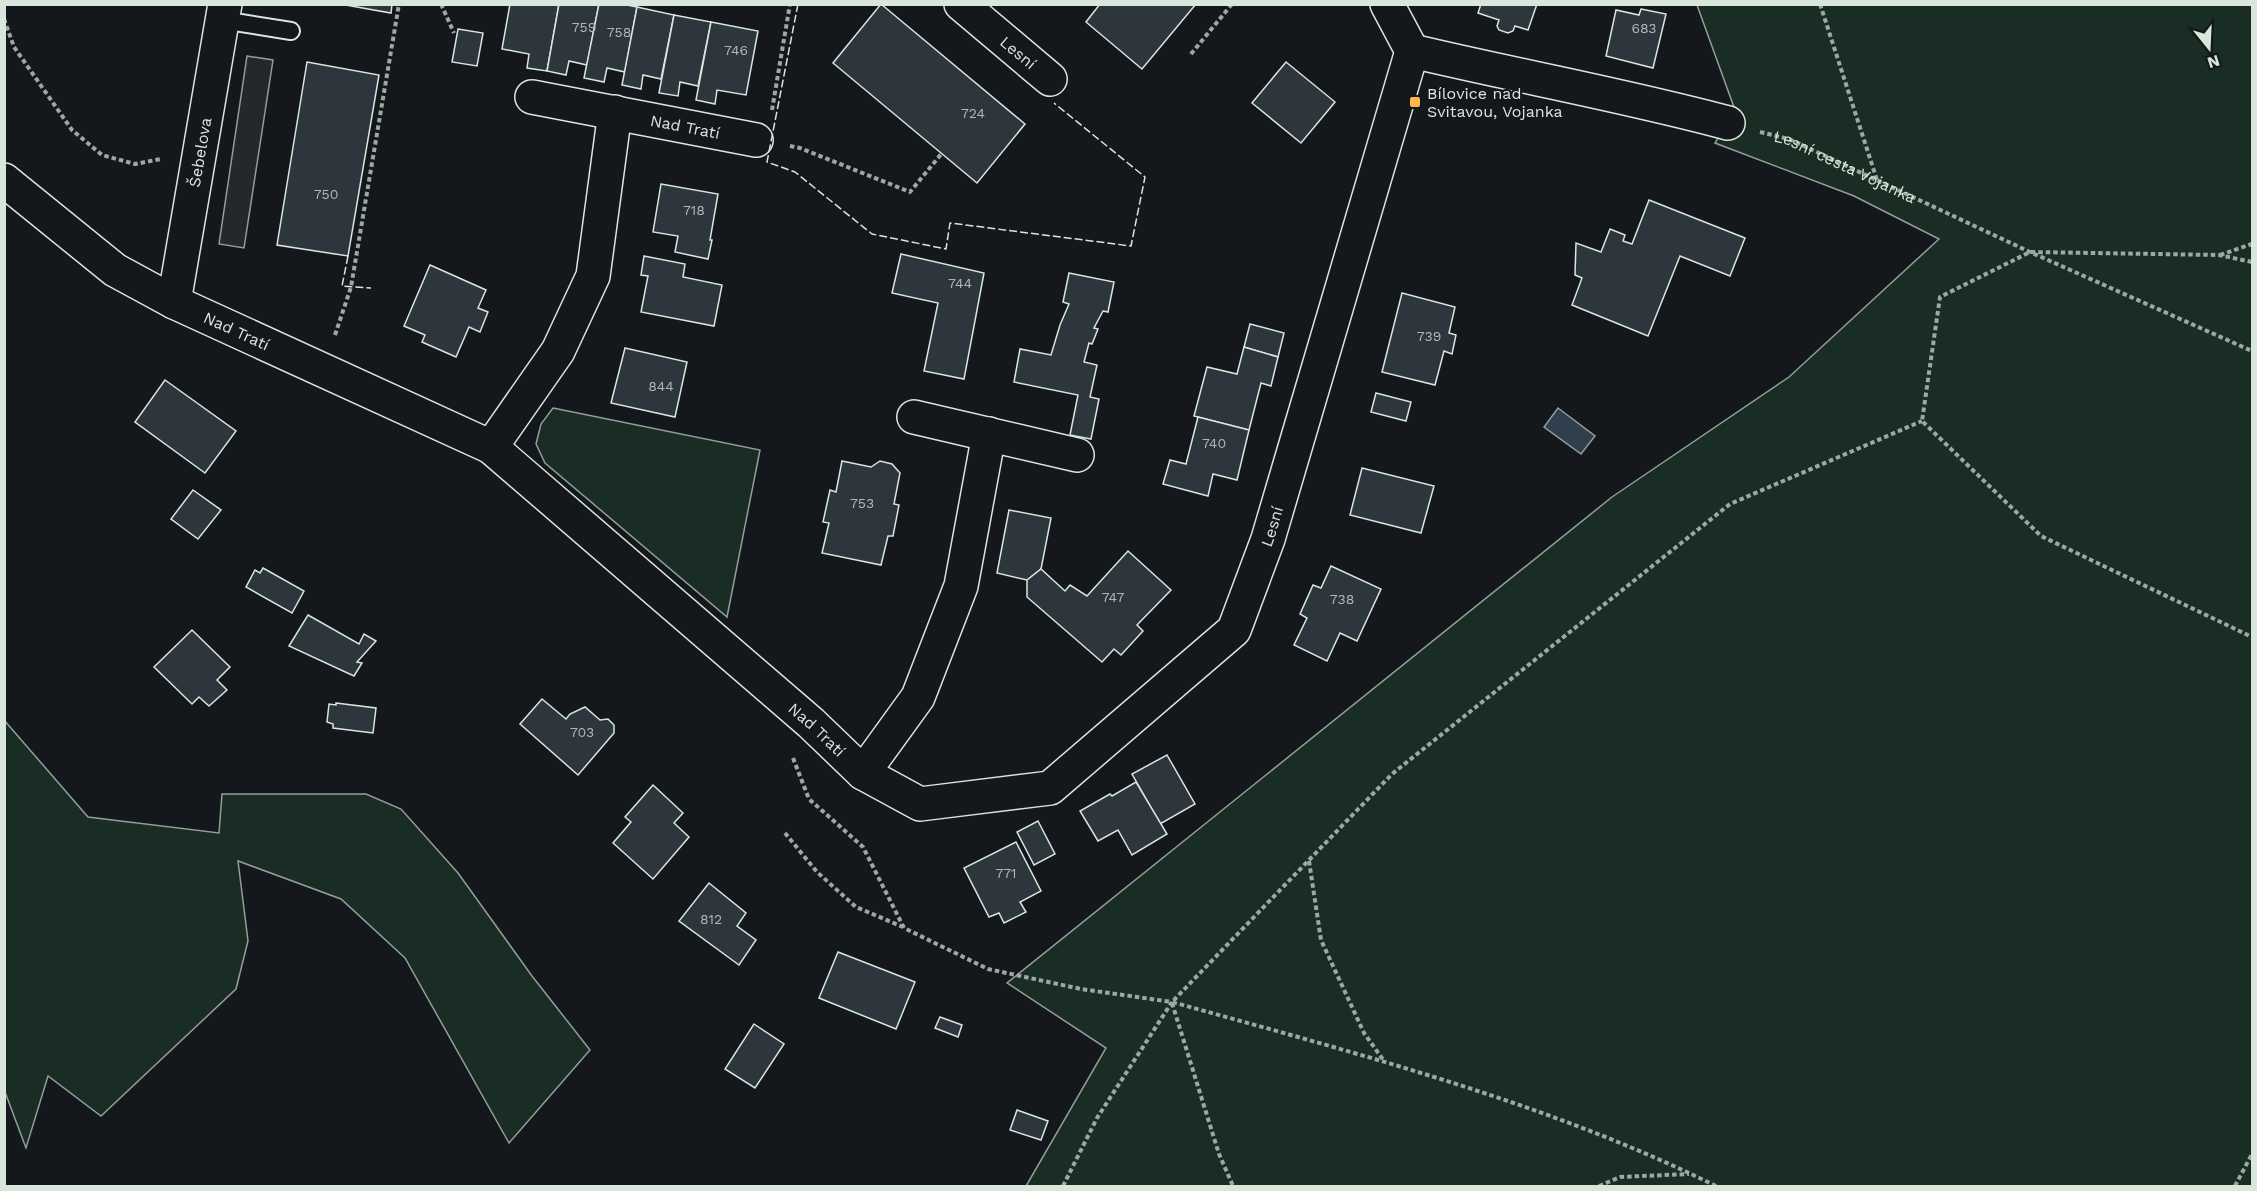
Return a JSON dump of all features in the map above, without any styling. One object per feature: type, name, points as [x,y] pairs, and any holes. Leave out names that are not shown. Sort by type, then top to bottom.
[{"type":"street","name":"Lesní","points":[[961,4],[996,15],[1050,79]]},
{"type":"street","points":[[1387,4],[1412,51],[1519,76],[1668,106],[1728,123]]},
{"type":"street","name":"Šebelova","points":[[174,302],[224,12]]},
{"type":"street","name":"Lesní","points":[[863,773],[920,804],[1050,788],[1234,630],[1268,539],[1412,51]]},
{"type":"street","name":"Nad Tratí","points":[[532,97],[761,140]]},
{"type":"street","points":[[491,447],[558,351],[594,276],[615,112]]},
{"type":"street","name":"Nad Tratí","points":[[4,180],[115,270],[174,302],[491,447],[811,723],[863,773]]},
{"type":"street","points":[[914,417],[1077,454]]},
{"type":"street","points":[[863,773],[918,697],[961,586],[989,434]]},
{"type":"lane","points":[[224,12],[291,31]]},
{"type":"path","points":[[317,367],[337,332],[349,297],[399,4]]},
{"type":"path","points":[[441,4],[454,33]]},
{"type":"path","points":[[790,4],[761,140],[800,148],[910,192],[942,153]]},
{"type":"path","points":[[1191,54],[1232,4]]},
{"type":"path","points":[[1820,4],[1877,181]]},
{"type":"path","points":[[4,19],[14,47],[72,130],[102,155],[135,164],[160,159]]},
{"type":"path","name":"Lesní cesta Vojanka","points":[[1728,123],[1789,139],[2030,252],[2253,351]]},
{"type":"path","points":[[2219,255],[2253,244]]},
{"type":"path","points":[[1922,421],[1940,297],[2030,252],[2219,255],[2253,262]]},
{"type":"path","points":[[1922,421],[2041,536],[2253,637]]},
{"type":"path","points":[[1063,1186],[1097,1118],[1172,1002],[1392,774],[1730,504],[1922,421]]},
{"type":"path","points":[[811,723],[790,752],[810,799],[863,846],[904,928]]},
{"type":"path","points":[[785,833],[817,872],[856,907],[988,969],[1082,989],[1172,1002],[1384,1061],[1593,1131],[1716,1186]]},
{"type":"path","points":[[1309,860],[1321,940],[1364,1033],[1384,1061]]},
{"type":"path","points":[[1172,1002],[1219,1154],[1233,1186]]},
{"type":"path","points":[[2235,1186],[2253,1154]]},
{"type":"path","points":[[1599,1186],[1620,1177],[1690,1173]]},
{"type":"green space","points":[[1697,5],[2252,5],[2252,1186],[1026,1186],[1106,1048],[1007,983],[1612,497],[1789,377],[1939,239],[1854,196],[1715,143],[1735,110]]},
{"type":"green space","points":[[553,408],[760,450],[727,617],[545,463],[536,444],[541,424]]},
{"type":"green space","points":[[4,720],[88,817],[219,833],[222,794],[366,794],[401,809],[458,873],[532,976],[590,1050],[509,1143],[405,958],[341,899],[238,861],[248,941],[236,989],[101,1116],[48,1076],[26,1148],[5,1092]]},
{"type":"shaded area","points":[[247,56],[273,60],[244,248],[219,244]]},
{"type":"water","points":[[1558,408],[1595,436],[1581,454],[1544,427]]},
{"type":"building","points":[[340,4],[392,4],[391,13]]},
{"type":"building","points":[[510,4],[559,4],[547,71],[527,68],[529,54],[502,49]]},
{"type":"building","points":[[559,4],[599,4],[587,65],[569,61],[566,75],[547,71]]},
{"type":"building","points":[[599,4],[622,4],[637,7],[625,72],[607,68],[604,82],[584,78]]},
{"type":"building","points":[[881,4],[1025,124],[977,183],[833,63]]},
{"type":"building","points":[[1100,4],[1196,4],[1142,69],[1086,22]]},
{"type":"building","points":[[1481,4],[1537,4],[1528,30],[1515,26],[1513,31],[1508,33],[1499,30],[1497,26],[1499,20],[1478,13]]},
{"type":"building","points":[[637,7],[674,15],[661,79],[643,75],[641,89],[622,85]]},
{"type":"building","points":[[1641,9],[1666,14],[1653,68],[1606,56],[1616,10],[1639,15]]},
{"type":"building","points":[[674,15],[711,22],[698,86],[680,82],[678,96],[659,93]]},
{"type":"building","points":[[711,22],[758,31],[746,95],[717,90],[715,104],[696,100]]},
{"type":"building","points":[[458,29],[483,33],[477,66],[452,62]]},
{"type":"building","points":[[307,62],[379,75],[348,256],[277,245]]},
{"type":"building","points":[[1286,62],[1335,102],[1301,143],[1252,103]]},
{"type":"building","points":[[661,184],[718,194],[708,259],[675,252],[678,236],[653,232]]},
{"type":"building","points":[[1649,200],[1745,238],[1730,276],[1680,256],[1648,336],[1572,305],[1582,278],[1575,275],[1576,243],[1601,252],[1610,229],[1625,235],[1623,241],[1632,244]]},
{"type":"building","points":[[901,254],[984,273],[964,379],[924,371],[938,303],[892,293]]},
{"type":"building","points":[[644,256],[685,264],[683,277],[722,285],[714,326],[641,312],[648,276],[641,275]]},
{"type":"building","points":[[430,265],[486,290],[478,308],[488,312],[480,332],[469,327],[456,357],[422,342],[425,335],[404,326]]},
{"type":"building","points":[[1069,273],[1114,282],[1108,312],[1103,311],[1094,328],[1098,329],[1092,344],[1089,343],[1084,362],[1097,365],[1090,397],[1099,399],[1091,439],[1070,435],[1078,395],[1014,382],[1020,349],[1051,355],[1069,304],[1063,302]]},
{"type":"building","points":[[1402,293],[1455,307],[1449,333],[1456,335],[1452,354],[1444,351],[1435,385],[1382,372]]},
{"type":"building","points":[[1250,324],[1284,333],[1278,357],[1244,347]]},
{"type":"building","points":[[1244,347],[1278,357],[1271,386],[1261,383],[1249,430],[1194,416],[1207,367],[1237,374]]},
{"type":"building","points":[[625,348],[687,362],[675,417],[611,403]]},
{"type":"building","points":[[165,380],[236,431],[205,473],[135,422]]},
{"type":"building","points":[[1376,393],[1411,402],[1406,421],[1371,412]]},
{"type":"building","points":[[1198,417],[1249,430],[1237,480],[1213,474],[1208,496],[1163,484],[1170,460],[1186,464]]},
{"type":"building","points":[[842,461],[871,467],[880,461],[892,464],[900,473],[894,504],[899,505],[893,536],[888,536],[881,565],[822,553],[829,523],[823,522],[830,490],[836,492]]},
{"type":"building","points":[[1362,468],[1434,486],[1421,533],[1350,515]]},
{"type":"building","points":[[193,490],[221,510],[198,539],[171,519]]},
{"type":"building","points":[[1009,510],[1051,518],[1041,569],[1027,580],[997,573]]},
{"type":"building","points":[[1128,551],[1171,590],[1137,625],[1143,631],[1121,655],[1114,649],[1102,662],[1027,597],[1027,580],[1041,569],[1065,591],[1070,585],[1087,596]]},
{"type":"building","points":[[1331,566],[1381,589],[1357,641],[1340,633],[1327,661],[1294,645],[1307,618],[1300,614],[1313,585],[1321,588]]},
{"type":"building","points":[[263,568],[304,591],[292,613],[246,587],[255,570],[260,573]]},
{"type":"building","points":[[308,615],[359,644],[364,634],[376,641],[357,662],[362,663],[354,676],[289,646]]},
{"type":"building","points":[[192,630],[230,667],[217,680],[227,690],[209,706],[199,697],[192,704],[154,667]]},
{"type":"building","points":[[542,699],[566,719],[570,714],[585,707],[600,720],[608,719],[614,725],[614,733],[578,775],[520,724]]},
{"type":"building","points":[[336,703],[376,708],[373,733],[333,728],[333,724],[327,722],[329,704],[336,705]]},
{"type":"building","points":[[1167,755],[1195,804],[1160,824],[1132,774]]},
{"type":"building","points":[[1136,782],[1167,834],[1132,855],[1118,830],[1098,841],[1080,811]]},
{"type":"building","points":[[653,785],[683,813],[674,823],[689,837],[653,879],[613,843],[631,822],[625,817]]},
{"type":"building","points":[[1038,821],[1055,854],[1034,865],[1017,832]]},
{"type":"building","points":[[1016,842],[1041,891],[1020,902],[1026,912],[1004,923],[999,913],[989,917],[964,868]]},
{"type":"building","points":[[709,883],[746,913],[737,926],[756,940],[739,965],[679,921]]},
{"type":"building","points":[[838,952],[915,982],[896,1029],[819,998]]},
{"type":"building","points":[[940,1017],[962,1025],[958,1037],[935,1028]]},
{"type":"building","points":[[754,1024],[784,1044],[755,1088],[725,1069]]},
{"type":"building","points":[[1017,1110],[1048,1121],[1041,1140],[1010,1130]]},
{"type":"fence","points":[[798,4],[767,162],[795,172],[872,234],[946,249],[950,223],[1131,246],[1145,177],[1054,103]]},
{"type":"fence","points":[[348,256],[342,286],[371,288]]},
{"type":"place","name":"Bílovice nad Svitavou, Vojanka","points":[[1415,102]]}]
